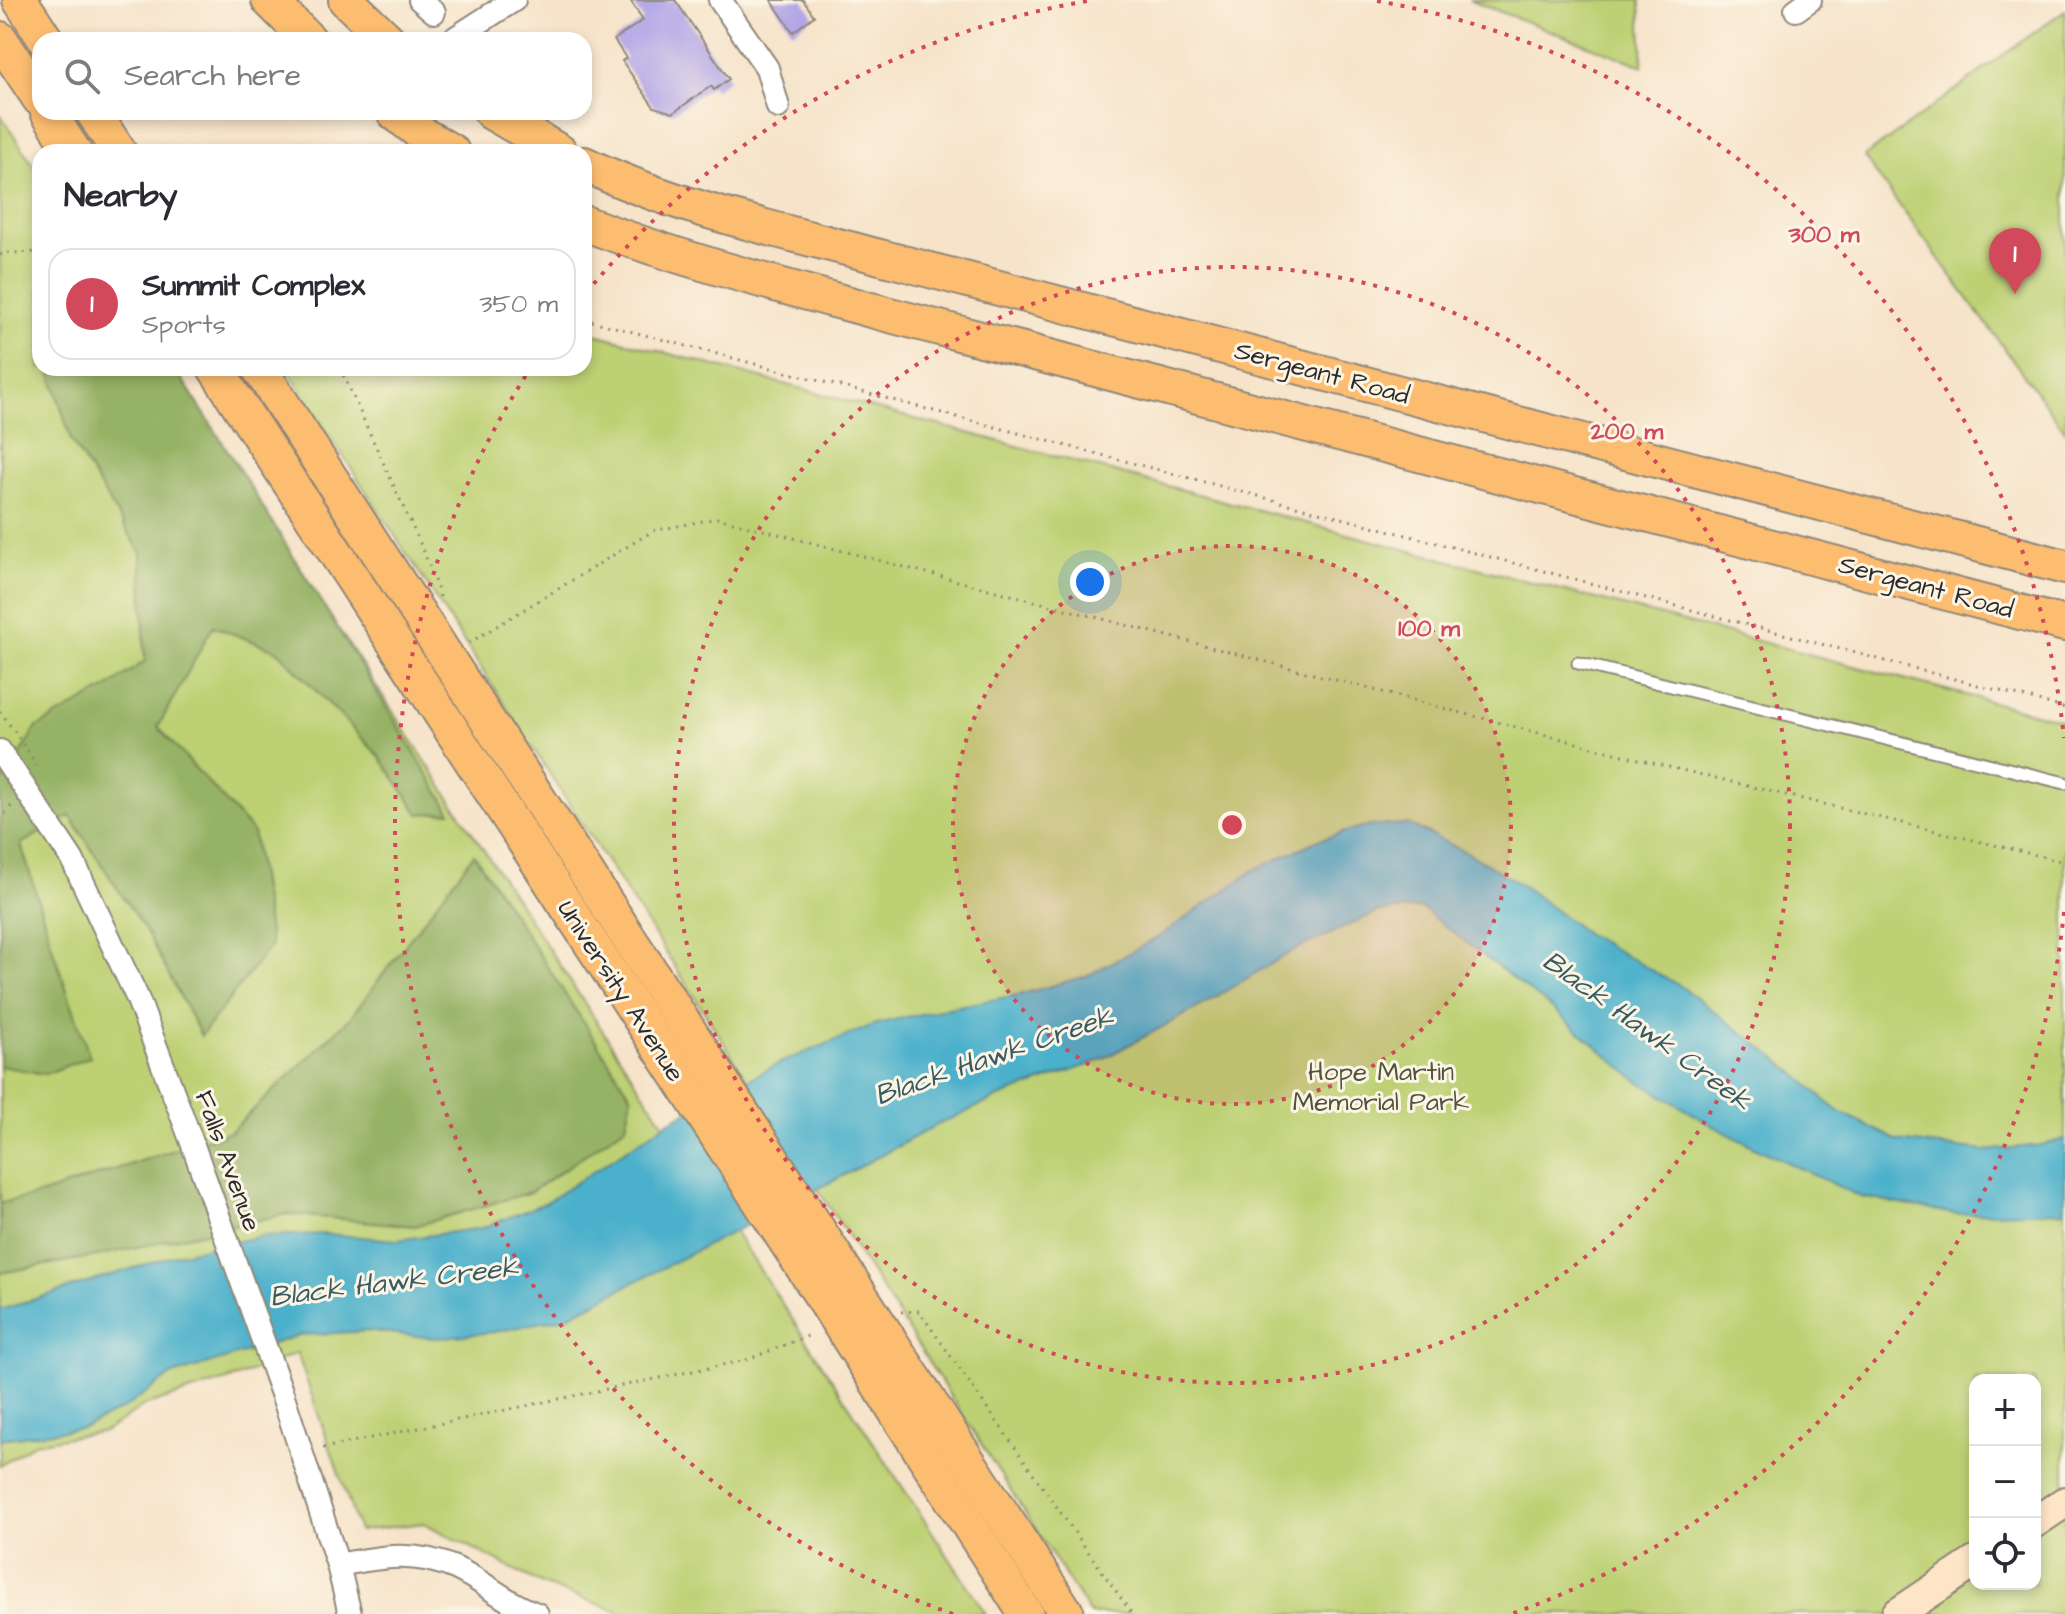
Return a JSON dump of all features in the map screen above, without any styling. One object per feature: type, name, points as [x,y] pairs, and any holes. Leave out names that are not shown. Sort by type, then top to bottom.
[{"type":"main road","points":[[20,0],[41,32]]},
{"type":"main road","points":[[269,0],[301,32]]},
{"type":"main road","points":[[346,0],[380,32]]},
{"type":"main road","points":[[0,39],[32,87]]},
{"type":"main road","points":[[53,120],[69,144]]},
{"type":"main road","points":[[98,120],[114,144]]},
{"type":"main road","points":[[404,120],[438,144]]},
{"type":"main road","points":[[505,120],[546,144]]},
{"type":"main road","name":"Sergeant Road","points":[[592,167],[702,208],[807,237],[2065,567]]},
{"type":"main road","name":"Sergeant Road","points":[[592,226],[709,266],[856,306],[2065,624]]},
{"type":"main road","name":"University Avenue","points":[[220,376],[662,1053],[827,1275],[1067,1614]]},
{"type":"main road","name":"University Avenue","points":[[264,376],[691,1033],[827,1275]]},
{"type":"main road","name":"University Avenue","points":[[855,1318],[1026,1614]]},
{"type":"main road","points":[[2041,1518],[2065,1502]]},
{"type":"main road","points":[[1897,1614],[1969,1566]]},
{"type":"street","points":[[464,32],[514,0]]},
{"type":"street","points":[[720,0],[767,68],[778,107]]},
{"type":"street","name":"Falls Avenue","points":[[0,751],[72,859],[137,997],[285,1402],[338,1565],[350,1614]]},
{"type":"street","points":[[338,1565],[391,1556],[419,1557],[456,1568],[520,1608],[537,1614]]},
{"type":"lane","points":[[1578,663],[2065,783]]},
{"type":"path","points":[[0,255],[32,253]]},
{"type":"path","points":[[592,321],[2065,708]]},
{"type":"path","points":[[344,376],[424,552],[445,607]]},
{"type":"path","points":[[460,649],[653,531],[717,518],[1661,765],[2065,862]]},
{"type":"path","points":[[301,1452],[746,1360],[855,1318],[919,1311],[1132,1614]]},
{"type":"green space","points":[[1469,0],[1640,0],[1643,66]]},
{"type":"green space","points":[[2065,10],[2065,431],[1864,157]]},
{"type":"green space","points":[[0,114],[32,163],[32,376],[172,376],[986,1614],[627,1614],[544,1585],[424,1523],[359,1531],[297,1353],[240,1376],[144,1406],[106,1431],[34,1443],[0,1466]]},
{"type":"green space","name":"Hope Martin Memorial Park","points":[[592,333],[2065,721],[2065,1614],[1090,1614],[291,376],[592,376]]},
{"type":"green space","points":[[51,376],[180,376],[451,812],[419,814],[379,756],[278,651],[213,626],[158,727],[253,832],[271,945],[201,1036],[148,935],[70,816],[21,844],[90,1057],[45,1074],[0,1066],[0,785],[36,728],[107,688],[145,661],[141,553],[71,440]]},
{"type":"green space","points":[[474,854],[632,1097],[626,1126],[531,1192],[415,1226],[286,1214],[97,1256],[0,1273],[0,1203],[39,1195],[231,1131],[350,1018]]},
{"type":"water","name":"Black Hawk Creek","points":[[1408,824],[1470,854],[1523,886],[1587,934],[1682,987],[1794,1072],[1836,1110],[1898,1141],[1984,1151],[2041,1145],[2065,1139],[2065,1211],[1954,1214],[1861,1197],[1711,1125],[1635,1079],[1549,1006],[1421,908],[1377,912],[1293,951],[1194,1010],[1099,1061],[999,1097],[937,1125],[566,1317],[495,1332],[434,1338],[370,1331],[300,1335],[170,1376],[123,1409],[83,1428],[0,1439],[0,1310],[182,1253],[262,1236],[326,1234],[397,1240],[482,1228],[545,1203],[673,1119],[782,1062],[876,1024],[1018,995],[1087,976],[1157,938],[1254,870],[1316,841],[1365,826]]},
{"type":"building","points":[[630,0],[675,0],[729,79],[714,90],[711,86],[673,113],[654,107],[622,61],[626,58],[614,40],[643,20]]},
{"type":"building","points":[[771,0],[803,0],[814,16],[793,32]]},
{"type":"place","name":"Summit Complex","points":[[2015,294]]}]
